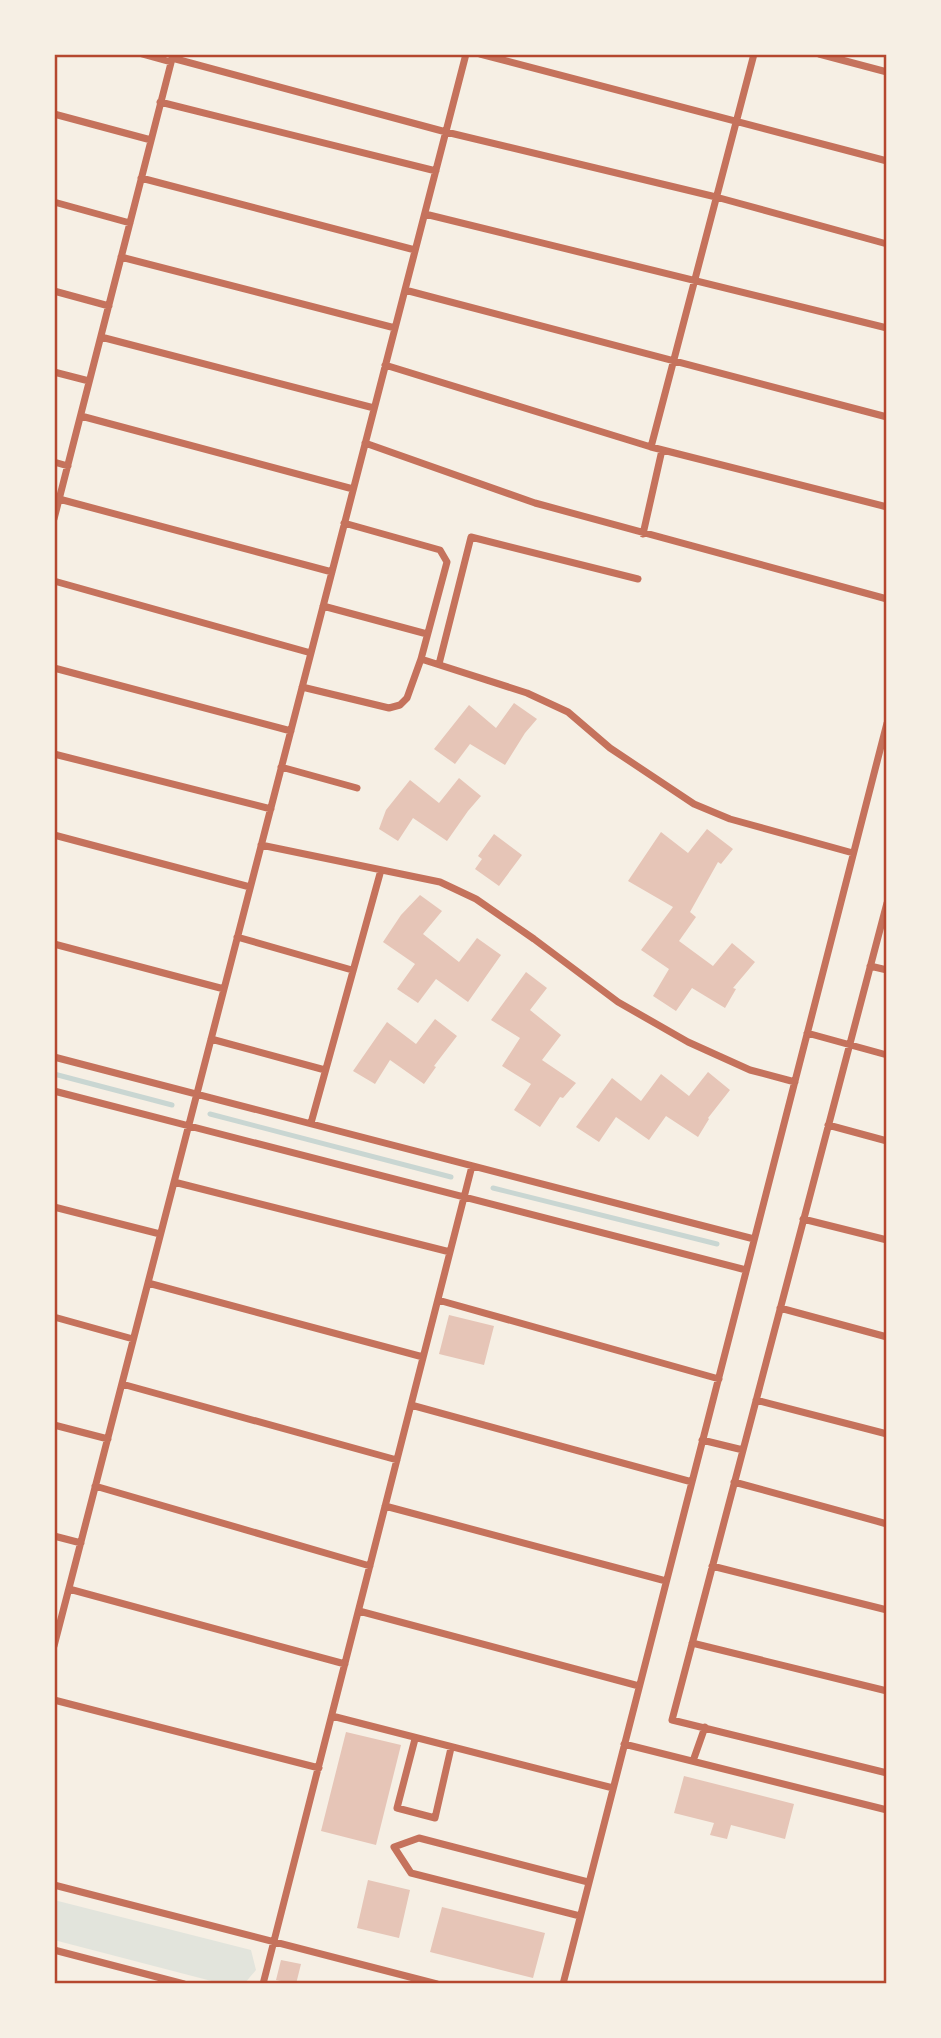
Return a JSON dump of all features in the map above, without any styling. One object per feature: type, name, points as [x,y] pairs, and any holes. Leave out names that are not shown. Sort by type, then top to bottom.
[{"type":"street","points":[[142,54],[172,58],[446,132],[716,197],[887,244]]},
{"type":"street","points":[[54,1646],[466,54]]},
{"type":"street","points":[[480,54],[887,161]]},
{"type":"street","points":[[651,447],[754,54]]},
{"type":"street","points":[[819,54],[887,72]]},
{"type":"street","points":[[54,519],[172,58]]},
{"type":"street","points":[[160,102],[436,171]]},
{"type":"street","points":[[54,114],[151,140]]},
{"type":"street","points":[[141,178],[415,250]]},
{"type":"street","points":[[54,202],[130,223]]},
{"type":"street","points":[[425,214],[887,328]]},
{"type":"street","points":[[121,257],[395,328]]},
{"type":"street","points":[[405,290],[887,417]]},
{"type":"street","points":[[54,291],[109,306]]},
{"type":"street","points":[[101,337],[374,408]]},
{"type":"street","points":[[385,366],[651,447],[887,507]]},
{"type":"street","points":[[54,372],[89,382]]},
{"type":"street","points":[[80,416],[353,489]]},
{"type":"street","points":[[365,443],[535,503],[887,599]]},
{"type":"street","points":[[643,534],[663,450]]},
{"type":"street","points":[[54,462],[68,466]]},
{"type":"street","points":[[59,499],[332,572]]},
{"type":"street","points":[[302,688],[389,709],[400,705],[407,698],[421,659],[446,562],[445,555],[440,551],[344,523]]},
{"type":"street","points":[[439,664],[471,537],[634,578]]},
{"type":"street","points":[[54,581],[311,653]]},
{"type":"street","points":[[323,606],[427,634]]},
{"type":"street","points":[[421,659],[527,693],[568,712],[610,748],[694,804],[730,819],[853,853]]},
{"type":"street","points":[[54,668],[291,731]]},
{"type":"street","points":[[563,1984],[887,723]]},
{"type":"street","points":[[54,754],[271,809]]},
{"type":"street","points":[[281,767],[358,788]]},
{"type":"street","points":[[54,835],[250,887]]},
{"type":"street","points":[[261,845],[440,882],[476,900],[534,939],[618,1002],[688,1042],[750,1070],[794,1082]]},
{"type":"street","points":[[311,1123],[381,870]]},
{"type":"street","points":[[887,903],[671,1720],[887,1773]]},
{"type":"street","points":[[237,937],[352,970]]},
{"type":"street","points":[[54,944],[224,989]]},
{"type":"street","points":[[870,966],[887,970]]},
{"type":"street","points":[[807,1033],[887,1055]]},
{"type":"street","points":[[211,1039],[325,1070]]},
{"type":"street","points":[[54,1057],[754,1239]]},
{"type":"street","points":[[54,1090],[746,1270]]},
{"type":"street","points":[[828,1125],[887,1141]]},
{"type":"street","points":[[263,1984],[472,1166]]},
{"type":"street","points":[[174,1182],[450,1252]]},
{"type":"street","points":[[54,1207],[160,1234]]},
{"type":"street","points":[[803,1219],[887,1240]]},
{"type":"street","points":[[148,1283],[423,1357]]},
{"type":"street","points":[[438,1300],[719,1379]]},
{"type":"street","points":[[780,1308],[887,1337]]},
{"type":"street","points":[[54,1317],[133,1339]]},
{"type":"street","points":[[122,1384],[397,1460]]},
{"type":"street","points":[[756,1400],[887,1434]]},
{"type":"street","points":[[411,1405],[692,1482]]},
{"type":"street","points":[[54,1425],[107,1439]]},
{"type":"street","points":[[702,1440],[743,1450]]},
{"type":"street","points":[[734,1482],[887,1524]]},
{"type":"street","points":[[95,1486],[370,1566]]},
{"type":"street","points":[[385,1506],[666,1581]]},
{"type":"street","points":[[54,1536],[81,1542]]},
{"type":"street","points":[[712,1566],[887,1610]]},
{"type":"street","points":[[69,1589],[345,1664]]},
{"type":"street","points":[[359,1611],[639,1686]]},
{"type":"street","points":[[692,1643],[887,1691]]},
{"type":"street","points":[[54,1700],[319,1768]]},
{"type":"street","points":[[332,1716],[613,1788]]},
{"type":"street","points":[[694,1762],[705,1727]]},
{"type":"street","points":[[415,1739],[397,1808],[435,1818],[451,1748]]},
{"type":"street","points":[[624,1744],[887,1810]]},
{"type":"street","points":[[580,1916],[411,1873],[394,1847],[419,1838],[588,1882]]},
{"type":"street","points":[[54,1885],[437,1984]]},
{"type":"street","points":[[54,1950],[184,1984]]},
{"type":"shaded area","points":[[54,1900],[251,1950],[256,1970],[244,1984],[223,1984],[54,1940]]},
{"type":"building","points":[[514,703],[537,719],[505,765],[470,744],[455,764],[434,749],[469,705],[496,728]]},
{"type":"building","points":[[459,778],[481,796],[447,841],[413,818],[398,841],[379,829],[386,810],[410,780],[439,803]]},
{"type":"building","points":[[707,829],[733,849],[721,864],[718,862],[690,912],[696,917],[679,941],[713,966],[732,943],[755,962],[733,988],[736,989],[725,1008],[692,988],[676,1011],[653,996],[669,969],[641,950],[673,907],[628,881],[661,832],[688,853]]},
{"type":"building","points":[[494,834],[522,855],[499,886],[475,869],[482,859],[478,856]]},
{"type":"building","points":[[420,895],[442,911],[423,934],[459,962],[477,938],[501,955],[468,1002],[436,979],[418,1003],[397,989],[415,964],[383,942],[401,915]]},
{"type":"building","points":[[526,972],[547,988],[530,1010],[561,1035],[542,1060],[576,1083],[563,1098],[560,1097],[540,1127],[514,1110],[531,1084],[502,1066],[520,1038],[491,1020]]},
{"type":"building","points":[[435,1019],[457,1036],[424,1084],[390,1060],[375,1084],[353,1071],[387,1022],[416,1044]]},
{"type":"building","points":[[708,1072],[730,1090],[708,1118],[698,1137],[666,1116],[649,1140],[616,1117],[599,1142],[576,1127],[612,1078],[641,1101],[661,1074],[689,1096]]},
{"type":"building","points":[[449,1315],[494,1326],[484,1365],[439,1354]]},
{"type":"building","points":[[346,1732],[401,1745],[376,1845],[321,1831]]},
{"type":"building","points":[[684,1776],[794,1804],[785,1839],[731,1825],[727,1839],[710,1835],[714,1823],[674,1813]]},
{"type":"building","points":[[368,1880],[410,1890],[399,1938],[357,1928]]},
{"type":"building","points":[[442,1907],[545,1933],[533,1978],[430,1952]]},
{"type":"building","points":[[281,1960],[301,1964],[296,1984],[276,1980]]},
{"type":"waterway","points":[[54,1074],[172,1105]]},
{"type":"waterway","points":[[210,1114],[451,1177]]},
{"type":"waterway","points":[[493,1188],[717,1244]]}]
